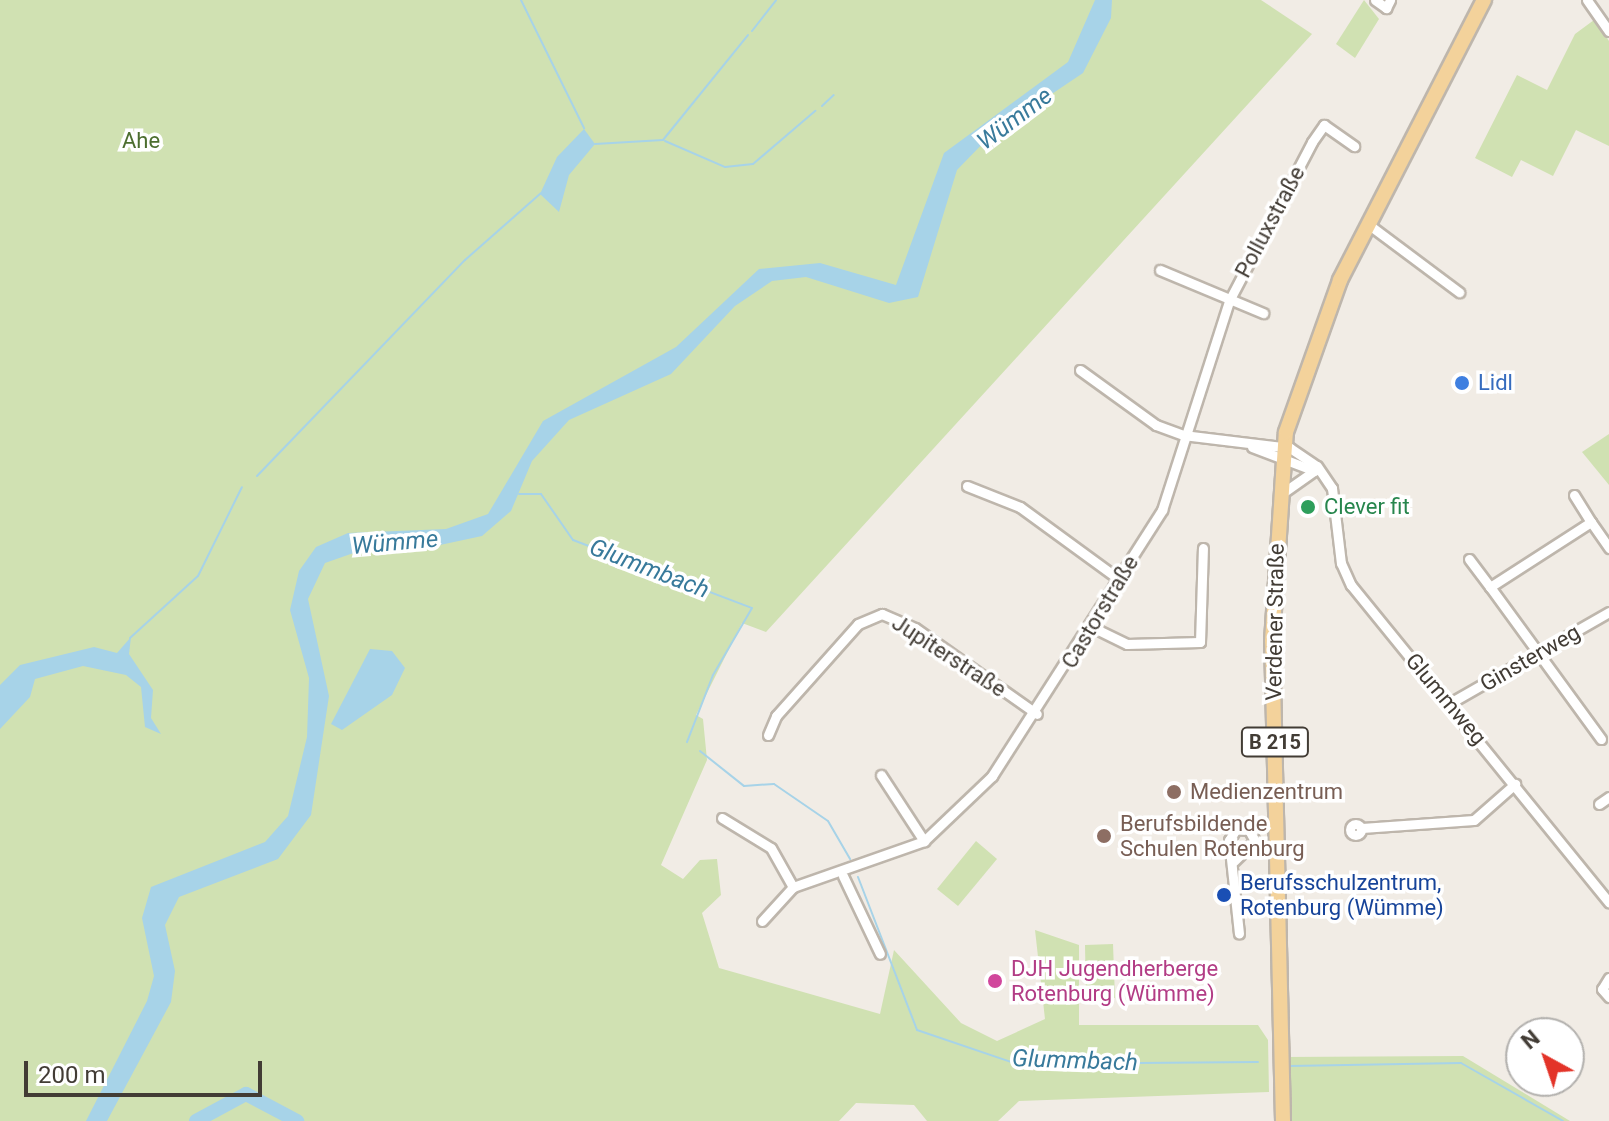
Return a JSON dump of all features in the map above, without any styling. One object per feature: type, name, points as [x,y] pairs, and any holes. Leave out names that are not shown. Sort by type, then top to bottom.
[{"type":"main road","name":"Verdener Straße","points":[[1283,1121],[1272,641],[1279,500],[1287,451],[1298,401],[1330,317],[1340,280],[1372,227],[1484,0]]},
{"type":"street","points":[[1375,0],[1386,8],[1390,0]]},
{"type":"street","points":[[1587,0],[1609,31]]},
{"type":"street","name":"Polluxstraße","points":[[1183,435],[1229,301],[1324,125],[1354,146]]},
{"type":"street","points":[[1372,227],[1459,292]]},
{"type":"street","points":[[1160,270],[1263,313]]},
{"type":"street","points":[[1080,370],[1156,425],[1183,435],[1287,451],[1326,478]]},
{"type":"street","name":"Castorstraße","points":[[924,841],[992,776],[1037,714],[1169,495],[1183,435]]},
{"type":"street","points":[[1287,451],[1326,478]]},
{"type":"street","points":[[1279,500],[1298,476],[1315,471]]},
{"type":"street","name":"Glummweg","points":[[1326,478],[1345,575],[1609,902]]},
{"type":"street","points":[[967,486],[1020,507],[1120,580]]},
{"type":"street","points":[[1574,495],[1609,548]]},
{"type":"street","points":[[1490,587],[1591,522]]},
{"type":"street","points":[[1092,627],[1127,644],[1200,642],[1203,548]]},
{"type":"street","points":[[1469,559],[1601,739]]},
{"type":"street","name":"Ginsterweg","points":[[1450,703],[1541,655],[1609,612]]},
{"type":"street","name":"Jupiterstraße","points":[[768,735],[776,716],[858,624],[882,614],[915,628],[1037,714]]},
{"type":"street","points":[[762,921],[793,887],[843,876],[924,841],[881,775]]},
{"type":"street","points":[[1362,828],[1474,820],[1515,784]]},
{"type":"street","points":[[1599,804],[1609,797]]},
{"type":"street","points":[[722,818],[771,848],[793,887]]},
{"type":"street","points":[[1234,861],[1239,933]]},
{"type":"street","points":[[843,876],[880,954]]},
{"type":"street","points":[[1609,978],[1602,986],[1609,997]]},
{"type":"green space","name":"Ahe","points":[[0,0],[1261,0],[1312,34],[766,632],[742,623],[696,715],[703,719],[707,760],[661,865],[683,879],[700,860],[717,859],[721,895],[702,913],[719,968],[880,1014],[894,950],[961,1023],[997,1041],[1045,1019],[1035,930],[1079,945],[1079,1025],[1258,1025],[1268,1040],[1269,1092],[1019,1101],[998,1121],[927,1121],[914,1105],[856,1103],[839,1121],[0,1121]]},
{"type":"green space","points":[[1364,0],[1379,19],[1355,58],[1336,44]]},
{"type":"green space","points":[[1594,20],[1609,41],[1609,146],[1576,130],[1553,176],[1521,160],[1512,177],[1475,158],[1517,75],[1547,90],[1575,34]]},
{"type":"green space","points":[[1609,434],[1609,485],[1582,452]]},
{"type":"green space","points":[[976,841],[997,859],[958,906],[937,889]]},
{"type":"green space","points":[[1113,944],[1115,998],[1086,999],[1085,945]]},
{"type":"green space","points":[[1463,1056],[1505,1082],[1505,1097],[1530,1097],[1570,1121],[1283,1121],[1282,1057]]},
{"type":"water","name":"Wümme","points":[[1095,0],[1112,0],[1111,18],[1083,73],[992,134],[957,170],[918,297],[889,303],[806,277],[772,281],[735,306],[671,374],[569,420],[532,461],[511,511],[482,536],[426,548],[365,549],[325,563],[308,599],[329,696],[311,815],[278,859],[179,897],[165,925],[175,971],[171,1002],[107,1121],[86,1121],[147,1001],[154,976],[142,918],[151,887],[265,842],[288,816],[307,737],[309,678],[290,610],[299,571],[316,547],[348,533],[446,529],[488,514],[543,421],[676,347],[759,269],[820,263],[896,285],[944,153],[1068,62]]},
{"type":"water","points":[[584,129],[595,144],[569,175],[559,212],[540,194],[557,157]]},
{"type":"water","points":[[131,637],[129,654],[153,690],[151,718],[161,734],[145,727],[141,687],[126,675],[83,666],[35,679],[30,697],[0,729],[0,685],[20,665],[94,647],[117,653]]},
{"type":"water","points":[[370,649],[392,651],[405,668],[392,695],[342,730],[331,724]]},
{"type":"waterway","points":[[521,0],[584,128]]},
{"type":"waterway","points":[[752,31],[776,0]]},
{"type":"waterway","points":[[595,144],[663,140],[748,35]]},
{"type":"waterway","points":[[822,106],[834,95]]},
{"type":"waterway","points":[[665,141],[725,167],[753,164],[815,111]]},
{"type":"waterway","points":[[257,476],[465,260],[541,193]]},
{"type":"waterway","points":[[130,638],[198,576],[242,487]]},
{"type":"waterway","name":"Glummbach","points":[[519,494],[541,494],[573,540],[752,608],[713,675],[687,742]]},
{"type":"waterway","name":"Glummbach","points":[[700,751],[744,786],[774,784],[828,821],[850,859]]},
{"type":"waterway","name":"Glummbach","points":[[858,877],[917,1030],[1017,1064],[1258,1062]]},
{"type":"waterway","name":"Glummbach","points":[[1289,1066],[1461,1063],[1563,1121]]},
{"type":"waterway","points":[[196,1121],[246,1094],[297,1121]]},
{"type":"place","name":"Lidl","points":[[1462,383]]},
{"type":"place","name":"Clever fit","points":[[1308,507]]},
{"type":"place","name":"Medienzentrum","points":[[1174,792]]},
{"type":"place","name":"Berufsbildende Schulen Rotenburg","points":[[1104,836]]},
{"type":"place","name":"Berufsschulzentrum, Rotenburg (Wümme)","points":[[1224,895]]},
{"type":"place","name":"DJH Jugendherberge Rotenburg (Wümme)","points":[[995,981]]}]
